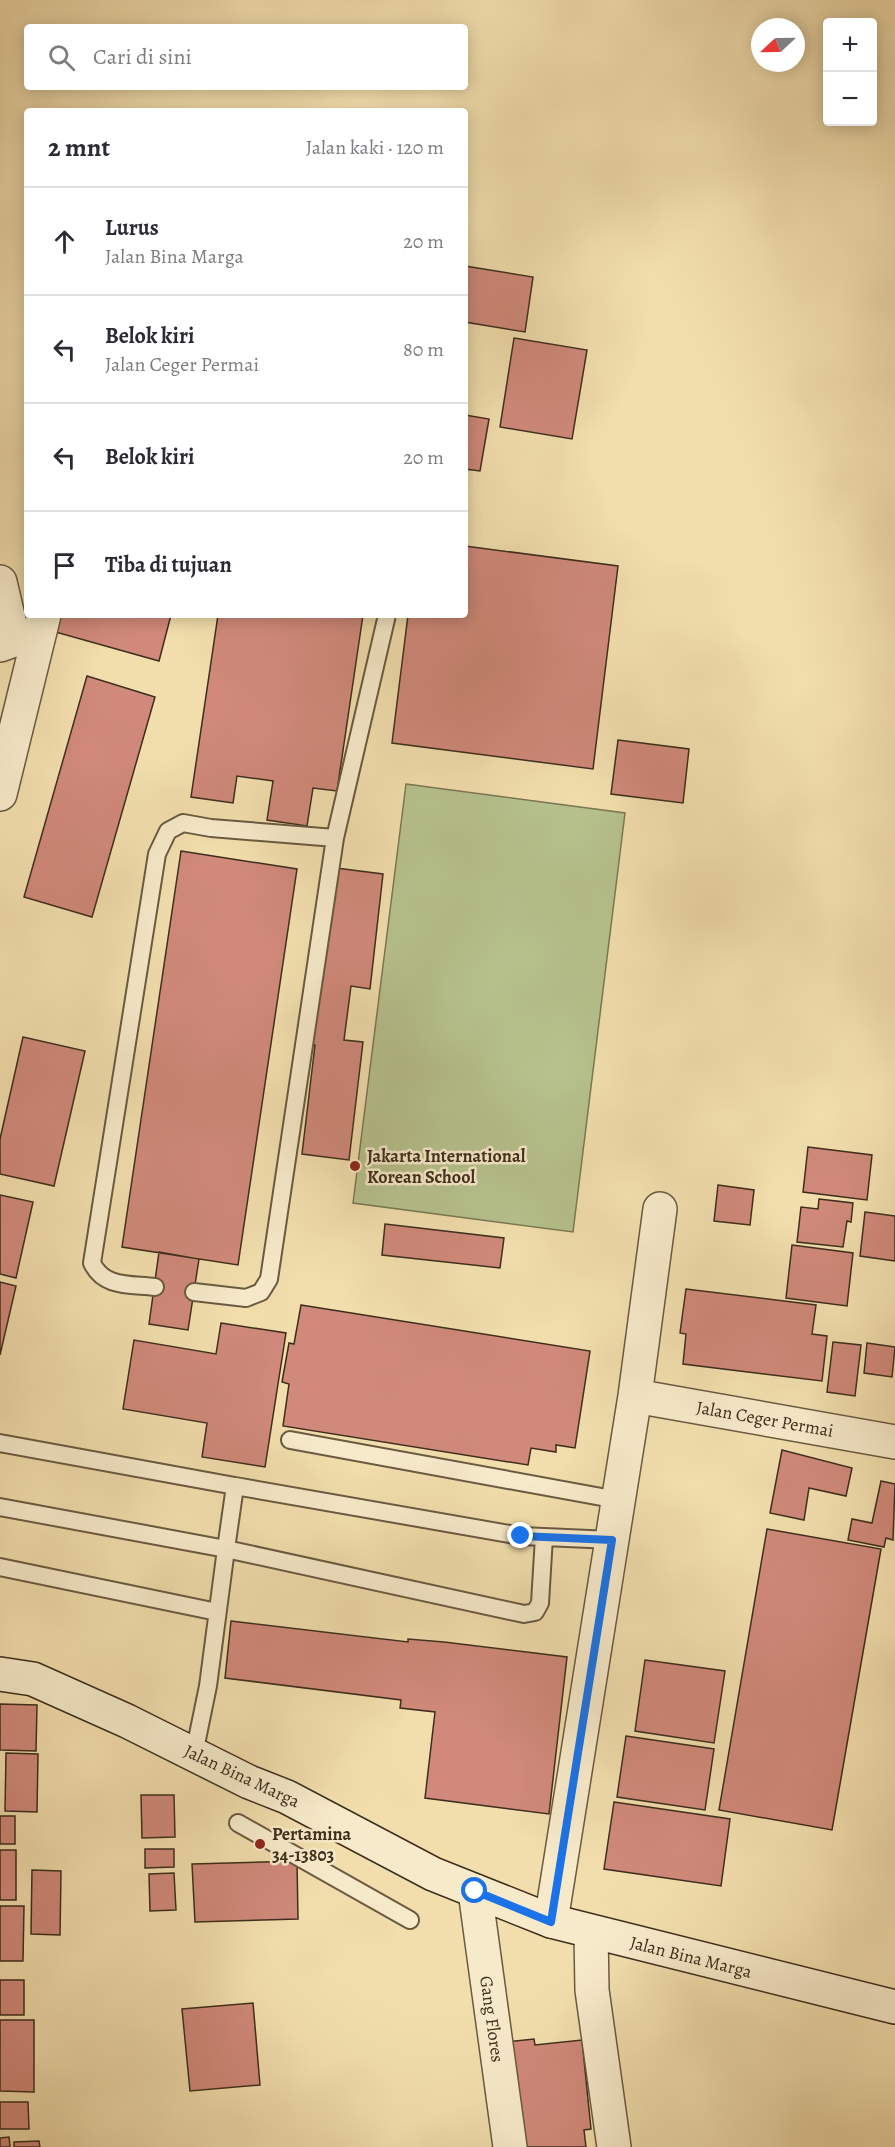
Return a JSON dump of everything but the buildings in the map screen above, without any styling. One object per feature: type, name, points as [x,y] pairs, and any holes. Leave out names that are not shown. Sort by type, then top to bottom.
[{"type":"street","points":[[0,582],[12,633],[11,641],[0,645]]},
{"type":"street","points":[[0,794],[43,618]]},
{"type":"street","points":[[551,1922],[635,1396],[660,1209]]},
{"type":"street","name":"Jalan Ceger Permai","points":[[635,1396],[895,1442]]},
{"type":"street","name":"Jalan Bina Marga","points":[[0,1674],[33,1679],[287,1797],[433,1874],[551,1922],[895,2007]]},
{"type":"street","name":"Gang Flores","points":[[475,1891],[510,2147]]},
{"type":"street","points":[[591,1932],[592,1990],[614,2147]]},
{"type":"lane","points":[[194,1292],[246,1298],[261,1292],[269,1279],[335,838],[386,618]]},
{"type":"lane","points":[[155,1287],[111,1282],[98,1275],[92,1263],[157,854],[168,831],[183,823],[211,828],[335,838]]},
{"type":"lane","points":[[290,1440],[618,1500]]},
{"type":"lane","points":[[0,1443],[521,1536],[612,1540]]},
{"type":"lane","points":[[194,1754],[208,1686],[235,1486]]},
{"type":"lane","points":[[0,1507],[226,1549],[524,1614],[535,1612],[540,1603],[544,1537]]},
{"type":"lane","points":[[0,1567],[217,1612]]},
{"type":"lane","points":[[238,1824],[410,1920]]},
{"type":"green space","points":[[406,784],[625,813],[573,1232],[353,1203]]},
{"type":"place","name":"Jakarta International Korean School","points":[[355,1166]]},
{"type":"place","name":"Pertamina 34-13803","points":[[260,1844]]},
{"type":"route","points":[[475,1891],[551,1922],[612,1540],[521,1536]]}]
